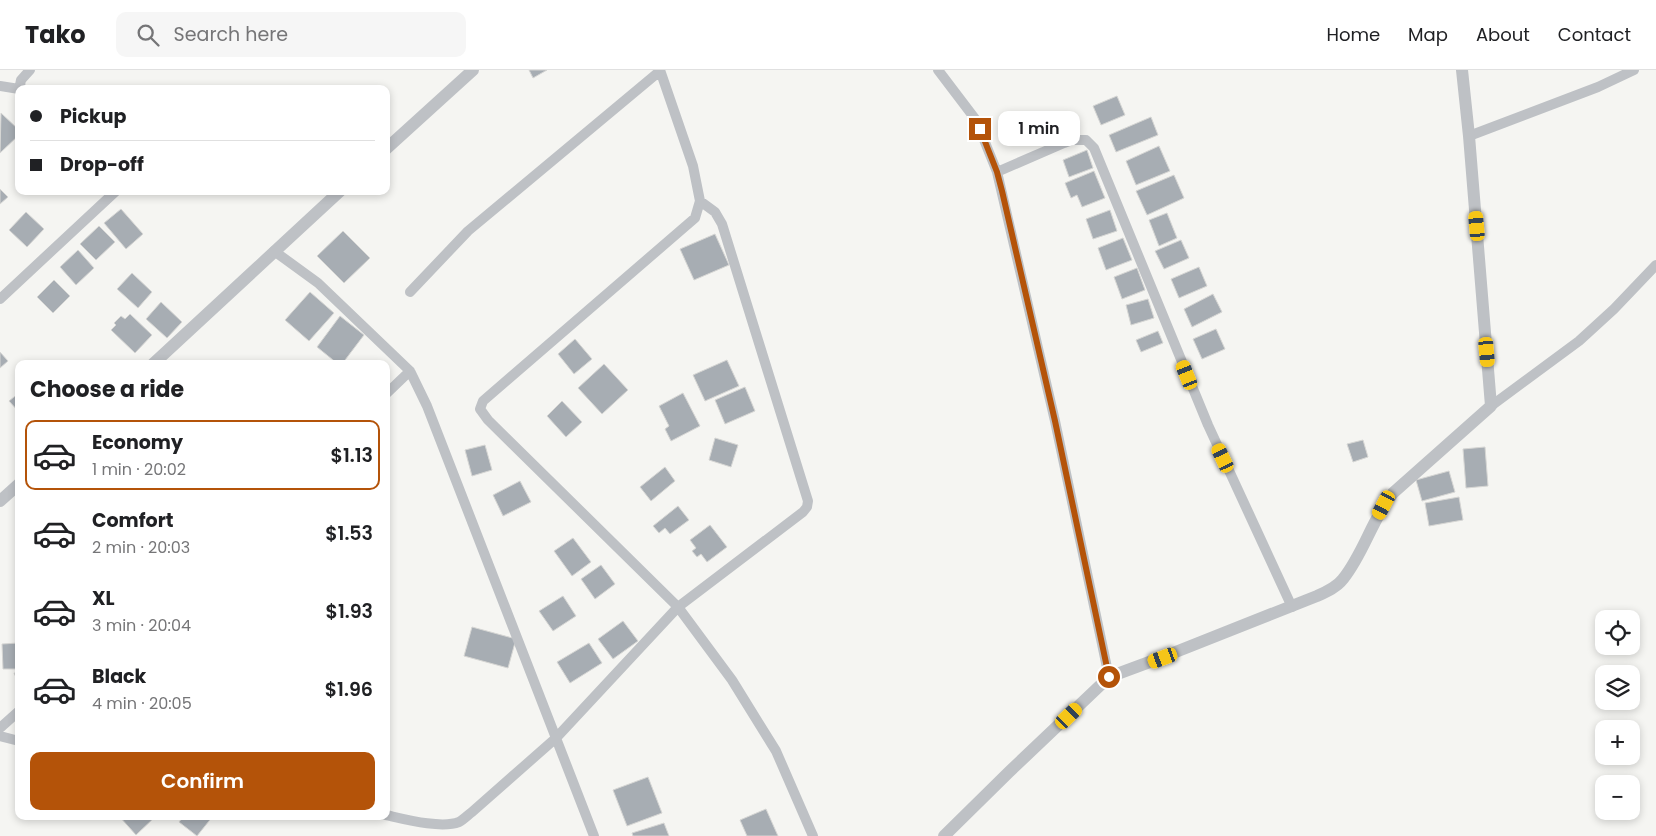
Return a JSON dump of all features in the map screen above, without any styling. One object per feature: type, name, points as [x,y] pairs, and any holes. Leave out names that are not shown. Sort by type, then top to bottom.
[{"type":"street","points":[[20,85],[21,80],[30,70]]},
{"type":"street","points":[[390,145],[472,70]]},
{"type":"street","points":[[410,292],[468,231],[660,70],[693,166],[700,201],[698,210],[692,220],[482,401],[480,409],[488,420],[678,607],[732,680],[776,751],[813,836]]},
{"type":"street","points":[[938,70],[976,120],[997,172],[1055,421],[1109,677]]},
{"type":"street","points":[[1462,70],[1491,406]]},
{"type":"street","points":[[1469,136],[1634,70]]},
{"type":"street","points":[[0,86],[15,88]]},
{"type":"street","points":[[997,172],[1072,140],[1086,140],[1094,148],[1208,425],[1292,607]]},
{"type":"street","points":[[0,299],[112,195]]},
{"type":"street","points":[[157,360],[336,195]]},
{"type":"street","points":[[390,816],[443,824],[458,822],[472,812],[556,738],[678,607],[803,512],[807,507],[808,501],[722,224],[715,212],[700,201]]},
{"type":"street","points":[[274,251],[318,283],[410,371],[427,406],[594,836]]},
{"type":"street","points":[[944,836],[1109,677],[1163,658],[1292,607],[1331,589],[1343,580],[1384,505],[1393,493],[1491,406],[1579,341],[1614,309],[1656,265]]},
{"type":"street","points":[[390,390],[410,371]]},
{"type":"street","points":[[0,501],[15,488]]},
{"type":"street","points":[[0,728],[15,715]]},
{"type":"street","points":[[0,736],[15,740]]},
{"type":"building","points":[[529,70],[547,70],[533,78]]},
{"type":"building","points":[[1117,96],[1125,115],[1101,125],[1093,106]]},
{"type":"building","points":[[1,113],[15,126],[15,139],[0,153]]},
{"type":"building","points":[[1151,117],[1158,135],[1116,152],[1109,135]]},
{"type":"building","points":[[1159,146],[1170,171],[1136,185],[1126,161]]},
{"type":"building","points":[[1087,150],[1093,168],[1069,177],[1063,160]]},
{"type":"building","points":[[1094,171],[1105,198],[1082,207],[1077,195],[1071,198],[1065,183]]},
{"type":"building","points":[[1174,175],[1184,198],[1147,215],[1136,191]]},
{"type":"building","points":[[0,189],[8,197],[0,204]]},
{"type":"building","points":[[121,209],[143,234],[126,249],[104,223]]},
{"type":"building","points":[[1110,210],[1117,231],[1093,239],[1086,219]]},
{"type":"building","points":[[26,212],[44,229],[27,247],[9,230]]},
{"type":"building","points":[[1167,213],[1177,238],[1159,246],[1149,220]]},
{"type":"building","points":[[99,226],[115,242],[96,260],[80,244]]},
{"type":"building","points":[[343,231],[370,258],[344,283],[317,256]]},
{"type":"building","points":[[715,234],[729,265],[694,280],[680,249]]},
{"type":"building","points":[[1123,238],[1132,260],[1106,270],[1098,248]]},
{"type":"building","points":[[1181,240],[1189,258],[1164,269],[1155,251]]},
{"type":"building","points":[[78,250],[94,268],[76,285],[60,267]]},
{"type":"building","points":[[1199,267],[1207,286],[1179,298],[1171,279]]},
{"type":"building","points":[[1137,268],[1145,290],[1122,299],[1114,277]]},
{"type":"building","points":[[132,273],[152,292],[138,308],[117,289]]},
{"type":"building","points":[[54,280],[70,296],[53,313],[37,297]]},
{"type":"building","points":[[310,292],[334,313],[309,341],[285,320]]},
{"type":"building","points":[[1213,294],[1222,312],[1192,327],[1184,309]]},
{"type":"building","points":[[1148,299],[1154,318],[1131,325],[1126,305]]},
{"type":"building","points":[[161,302],[182,322],[167,338],[146,319]]},
{"type":"building","points":[[130,314],[152,335],[135,353],[111,330],[116,325],[114,323],[121,316],[125,319]]},
{"type":"building","points":[[340,316],[364,335],[345,360],[333,360],[317,347]]},
{"type":"building","points":[[1216,329],[1225,349],[1202,359],[1193,339]]},
{"type":"building","points":[[1158,331],[1163,343],[1141,352],[1136,340]]},
{"type":"building","points":[[575,339],[592,359],[574,374],[558,354]]},
{"type":"building","points":[[0,352],[8,361],[0,368]]},
{"type":"building","points":[[727,360],[739,386],[705,401],[693,375]]},
{"type":"building","points":[[604,364],[628,390],[602,414],[578,388]]},
{"type":"building","points":[[745,387],[755,411],[725,424],[715,400]]},
{"type":"building","points":[[683,393],[700,426],[671,441],[665,429],[669,426],[659,406]]},
{"type":"building","points":[[15,396],[15,408],[9,401]]},
{"type":"building","points":[[562,401],[582,422],[566,437],[547,416]]},
{"type":"building","points":[[715,438],[738,445],[731,467],[709,460]]},
{"type":"building","points":[[1363,440],[1368,457],[1353,462],[1347,444]]},
{"type":"building","points":[[485,445],[492,470],[472,476],[465,450]]},
{"type":"building","points":[[1485,447],[1488,486],[1466,488],[1463,449]]},
{"type":"building","points":[[665,467],[675,481],[651,501],[640,487]]},
{"type":"building","points":[[1449,471],[1455,492],[1422,501],[1416,480]]},
{"type":"building","points":[[520,481],[531,502],[503,516],[493,495]]},
{"type":"building","points":[[1459,497],[1463,520],[1429,526],[1425,503]]},
{"type":"building","points":[[678,506],[689,520],[670,534],[665,528],[659,533],[653,526]]},
{"type":"building","points":[[710,525],[727,547],[707,562],[701,554],[697,557],[692,551],[696,548],[690,540]]},
{"type":"building","points":[[573,538],[591,562],[572,576],[554,551]]},
{"type":"building","points":[[601,565],[615,584],[595,599],[581,579]]},
{"type":"building","points":[[563,596],[576,616],[553,631],[539,611]]},
{"type":"building","points":[[623,621],[638,641],[613,659],[598,639]]},
{"type":"building","points":[[472,627],[516,639],[508,668],[464,656]]},
{"type":"building","points":[[15,643],[15,669],[3,669],[2,644]]},
{"type":"building","points":[[589,643],[602,663],[570,683],[557,662]]},
{"type":"building","points":[[648,777],[662,813],[627,826],[613,790]]},
{"type":"building","points":[[766,809],[778,836],[747,836],[740,820]]},
{"type":"building","points":[[123,820],[152,820],[136,835]]},
{"type":"building","points":[[181,820],[210,820],[197,836],[179,822]]},
{"type":"building","points":[[664,823],[669,836],[633,836],[632,833]]},
{"type":"route","points":[[980,129],[997,172],[1002,191],[1055,421],[1109,677]]}]
